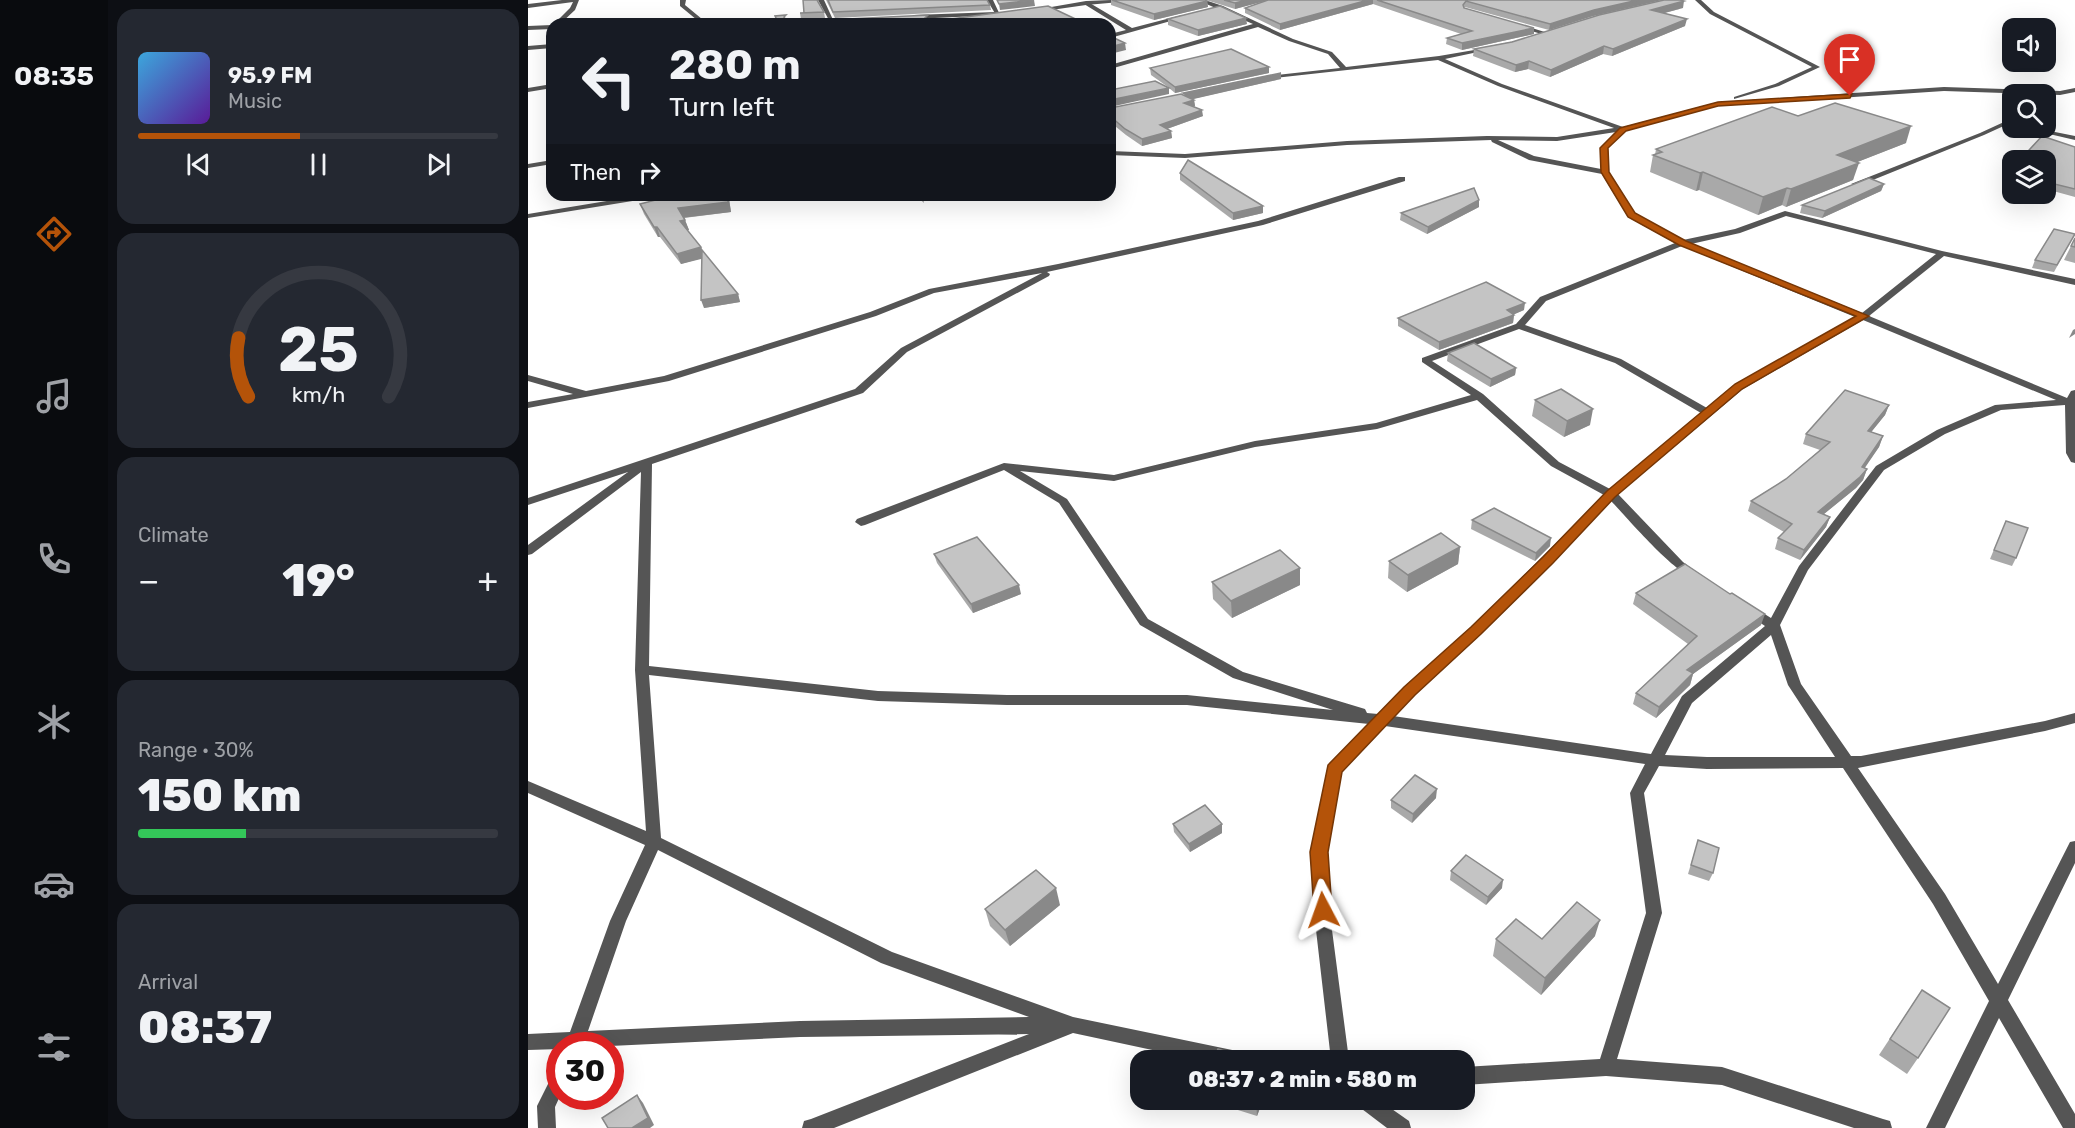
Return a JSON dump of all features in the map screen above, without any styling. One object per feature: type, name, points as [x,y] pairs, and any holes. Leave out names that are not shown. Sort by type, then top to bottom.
[{"type":"street","points":[[528,6],[575,0],[573,9],[563,18]]},
{"type":"street","points":[[683,0],[682,5],[697,18]]},
{"type":"street","points":[[821,0],[830,18]]},
{"type":"street","points":[[990,0],[998,14]]},
{"type":"street","points":[[1029,11],[1086,3],[1140,0]]},
{"type":"street","points":[[1200,0],[1330,53],[1345,69]]},
{"type":"street","points":[[1116,153],[1185,156],[1347,143],[1487,138],[1557,139],[1623,129],[1718,104],[1777,85],[1817,67],[1712,14],[1698,0]]},
{"type":"street","points":[[1086,3],[1111,18]]},
{"type":"street","points":[[1211,10],[1221,7]]},
{"type":"street","points":[[1234,13],[1244,10]]},
{"type":"street","points":[[908,18],[1007,14],[977,18]]},
{"type":"street","points":[[1116,35],[1190,15]]},
{"type":"street","points":[[1116,21],[1132,31]]},
{"type":"street","points":[[1116,65],[1257,25]]},
{"type":"street","points":[[1517,25],[1548,34]]},
{"type":"street","points":[[528,28],[546,27]]},
{"type":"street","points":[[1529,39],[1558,31]]},
{"type":"street","points":[[528,48],[546,46]]},
{"type":"street","points":[[1263,78],[1439,58],[1500,46]]},
{"type":"street","points":[[1439,58],[1500,85],[1623,129]]},
{"type":"street","points":[[528,90],[546,87]]},
{"type":"street","points":[[1718,104],[1944,88],[2060,93]]},
{"type":"street","points":[[2056,95],[2075,90]]},
{"type":"street","points":[[1847,188],[2002,127]]},
{"type":"street","points":[[1623,129],[1604,148],[1605,172],[1631,215],[1682,243],[2073,400]]},
{"type":"street","points":[[2056,134],[2075,138]]},
{"type":"street","points":[[1487,138],[1532,158],[1605,172]]},
{"type":"street","points":[[528,166],[546,163]]},
{"type":"street","points":[[528,405],[666,379],[873,314],[932,291],[1058,267],[1285,217],[1402,179]]},
{"type":"street","points":[[528,216],[620,201]]},
{"type":"street","points":[[1707,583],[1679,565],[1611,494],[1555,464],[1479,396],[1425,360],[1519,326],[1543,299],[1682,243],[1737,231],[1795,209]]},
{"type":"street","points":[[1785,213],[1942,253],[2075,282]]},
{"type":"street","points":[[1339,1050],[1324,930],[1319,852],[1334,770],[1409,691],[1476,631],[1611,494],[1738,387],[1864,316],[1942,253]]},
{"type":"street","points":[[528,502],[860,391],[904,350],[1058,267]]},
{"type":"street","points":[[1519,326],[1618,361],[1708,413]]},
{"type":"street","points":[[528,378],[586,394]]},
{"type":"street","points":[[861,522],[1004,466],[1114,478],[1255,444],[1377,426],[1479,396]]},
{"type":"street","points":[[2073,400],[2071,453],[2075,460]]},
{"type":"street","points":[[1606,1067],[1654,913],[1637,793],[1687,700],[1774,625],[1803,569],[1880,468],[1941,432],[1999,407],[2073,400]]},
{"type":"street","points":[[528,551],[647,462]]},
{"type":"street","points":[[580,1032],[618,921],[654,842],[642,670],[647,462]]},
{"type":"street","points":[[1004,466],[1063,501],[1144,622],[1238,675],[1382,720]]},
{"type":"street","points":[[1736,601],[1774,625],[1795,685],[1939,899],[2073,1128]]},
{"type":"street","points":[[642,670],[878,696],[1007,700],[1187,700],[1382,720],[1655,760],[1707,763],[1862,762],[2075,718]]},
{"type":"street","points":[[528,787],[654,842],[887,958],[1073,1025],[1191,1050]]},
{"type":"street","points":[[1935,1128],[2075,847]]},
{"type":"street","points":[[624,1040],[800,1029],[1073,1025]]},
{"type":"street","points":[[811,1128],[1073,1025]]},
{"type":"street","points":[[528,1042],[546,1042]]},
{"type":"street","points":[[1475,1075],[1606,1067],[1722,1077],[1883,1128]]},
{"type":"street","points":[[546,1110],[547,1128]]},
{"type":"street","points":[[1378,1110],[1402,1128]]},
{"type":"building","points":[[803,0],[817,0],[824,12],[804,13]]},
{"type":"building","points":[[828,0],[987,0],[990,5],[833,12]]},
{"type":"building","points":[[997,0],[1034,0],[999,4]]},
{"type":"building","points":[[1112,0],[1205,0],[1207,1],[1154,14]]},
{"type":"building","points":[[1224,0],[1247,0],[1235,3]]},
{"type":"building","points":[[1268,0],[1368,0],[1280,24],[1245,8]]},
{"type":"building","points":[[1377,0],[1638,0],[1594,10],[1550,24],[1466,1],[1464,8],[1534,28],[1462,43],[1447,38],[1472,31]]},
{"type":"building","points":[[1664,0],[1684,1],[1651,10],[1687,19],[1613,49],[1604,46],[1551,70],[1529,61],[1516,65],[1474,49],[1512,42],[1599,15]]},
{"type":"building","points":[[1048,6],[1073,18],[958,18]]},
{"type":"building","points":[[1220,6],[1246,18],[1198,30],[1168,19]]},
{"type":"building","points":[[786,15],[776,18],[775,16]]},
{"type":"building","points":[[928,15],[925,18],[867,18]]},
{"type":"building","points":[[1116,39],[1125,43],[1116,45]]},
{"type":"building","points":[[1231,49],[1269,67],[1175,87],[1150,68]]},
{"type":"building","points":[[1281,73],[1185,94],[1183,93]]},
{"type":"building","points":[[1155,81],[1169,88],[1116,99],[1116,89]]},
{"type":"building","points":[[1181,94],[1194,100],[1184,103],[1202,110],[1160,125],[1171,131],[1142,139],[1116,121],[1116,107]]},
{"type":"building","points":[[1835,103],[1911,126],[1837,155],[1859,163],[1791,189],[1787,188],[1763,197],[1703,172],[1700,173],[1653,155],[1662,152],[1656,149],[1772,107],[1798,116]]},
{"type":"building","points":[[2040,138],[2048,138],[2075,147],[2075,189],[2056,184],[2056,150],[2029,150]]},
{"type":"building","points":[[1188,160],[1263,206],[1233,213],[1180,173]]},
{"type":"building","points":[[1869,178],[1884,184],[1825,211],[1802,205]]},
{"type":"building","points":[[1474,188],[1479,200],[1428,227],[1401,213]]},
{"type":"building","points":[[652,201],[728,202],[678,208],[685,220],[680,221],[701,247],[677,254],[657,227],[654,227],[640,204]]},
{"type":"building","points":[[2054,229],[2075,234],[2057,265],[2035,260]]},
{"type":"building","points":[[702,250],[738,294],[701,300]]},
{"type":"building","points":[[1486,282],[1525,303],[1507,310],[1514,315],[1439,342],[1398,318]]},
{"type":"building","points":[[1474,343],[1516,368],[1491,379],[1448,353]]},
{"type":"building","points":[[1561,389],[1593,409],[1567,421],[1535,400]]},
{"type":"building","points":[[1845,390],[1889,405],[1868,431],[1883,436],[1862,467],[1867,469],[1818,512],[1830,517],[1804,550],[1778,538],[1792,524],[1751,501],[1786,479],[1830,442],[1806,434]]},
{"type":"building","points":[[1494,508],[1551,538],[1536,553],[1472,520]]},
{"type":"building","points":[[2006,521],[2028,528],[2016,558],[1994,550]]},
{"type":"building","points":[[1441,533],[1460,547],[1408,575],[1389,561]]},
{"type":"building","points":[[977,537],[1019,585],[971,604],[934,554]]},
{"type":"building","points":[[1280,550],[1300,568],[1231,601],[1212,582]]},
{"type":"building","points":[[1685,564],[1765,614],[1687,670],[1693,673],[1659,707],[1636,693],[1697,636],[1636,593]]},
{"type":"building","points":[[1415,775],[1437,789],[1413,814],[1391,800]]},
{"type":"building","points":[[1205,805],[1222,824],[1189,844],[1173,824]]},
{"type":"building","points":[[1698,840],[1719,848],[1713,873],[1691,865]]},
{"type":"building","points":[[1466,855],[1503,880],[1488,897],[1451,871]]},
{"type":"building","points":[[1036,870],[1056,888],[1005,930],[985,909]]},
{"type":"building","points":[[1577,902],[1600,920],[1545,978],[1496,939],[1516,919],[1542,939]]},
{"type":"building","points":[[1922,990],[1950,1008],[1918,1058],[1890,1039]]},
{"type":"building","points":[[637,1095],[648,1118],[632,1128],[608,1128],[602,1118],[614,1110],[624,1110],[624,1104]]},
{"type":"route","points":[[1323,910],[1319,852],[1334,770],[1409,691],[1476,631],[1611,494],[1738,387],[1864,316],[1682,243],[1631,215],[1605,172],[1604,148],[1623,129],[1718,104],[1850,96]]}]
